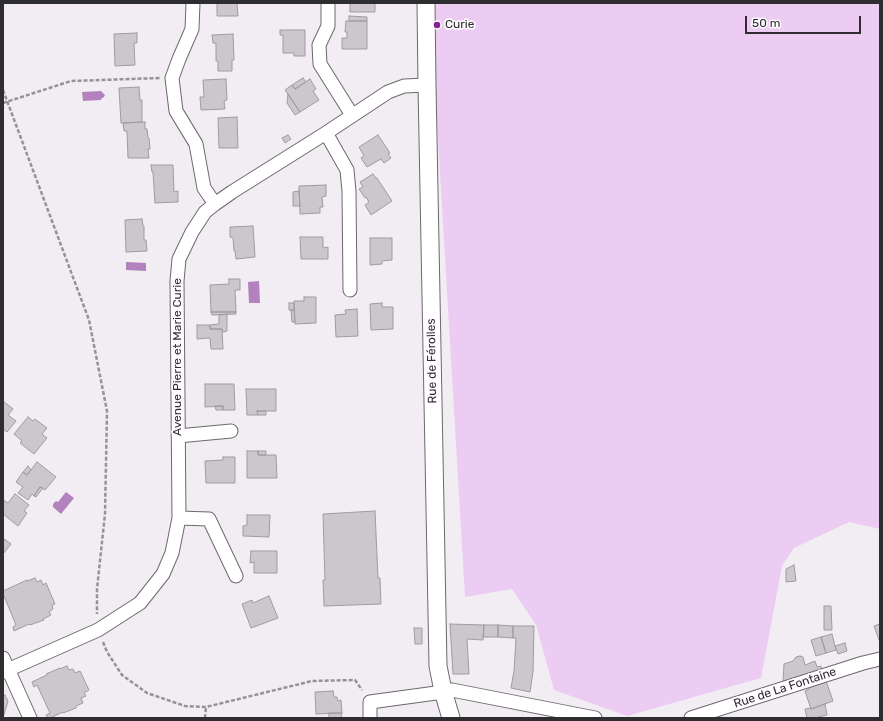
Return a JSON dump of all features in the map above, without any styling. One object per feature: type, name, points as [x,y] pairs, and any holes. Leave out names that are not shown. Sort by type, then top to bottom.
[{"type":"street","points":[[193,3],[192,29],[172,78],[176,111],[196,144],[204,188],[216,204]]},
{"type":"street","points":[[328,3],[328,26],[319,45],[320,64],[352,116]]},
{"type":"street","name":"Rue de Férolles","points":[[426,3],[438,666],[443,691],[451,718]]},
{"type":"street","name":"Avenue Pierre et Marie Curie","points":[[5,667],[98,630],[140,603],[163,574],[172,554],[179,518],[177,281],[179,258],[192,232],[205,212],[238,188],[388,92],[404,86],[427,85]]},
{"type":"street","points":[[326,133],[347,170],[349,191],[350,290]]},
{"type":"street","points":[[178,436],[231,431]]},
{"type":"street","points":[[179,518],[209,519],[236,576]]},
{"type":"street","name":"Rue de La Fontaine","points":[[691,718],[880,659]]},
{"type":"street","points":[[5,667],[30,718]]},
{"type":"street","points":[[370,718],[370,702],[452,690],[595,718]]},
{"type":"path","points":[[3,103],[71,81],[172,78]]},
{"type":"path","points":[[3,90],[89,320],[107,411],[105,514],[97,589],[98,630],[107,652],[122,675],[147,693],[185,706],[206,707],[312,681],[355,680],[370,702]]},
{"type":"path","points":[[205,718],[206,707]]},
{"type":"shaded area","points":[[430,3],[880,3],[880,529],[849,522],[794,548],[782,566],[761,678],[627,716],[554,690],[536,625],[512,589],[465,597]]},
{"type":"shaded area","points":[[101,91],[105,95],[101,100],[83,101],[82,92]]},
{"type":"shaded area","points":[[126,262],[146,263],[146,271],[126,270]]},
{"type":"shaded area","points":[[259,281],[260,303],[249,303],[248,282]]},
{"type":"shaded area","points":[[66,492],[74,498],[61,514],[53,507],[53,504],[56,501],[58,502]]},
{"type":"building","points":[[217,3],[237,3],[238,16],[217,16]]},
{"type":"building","points":[[350,3],[375,3],[375,12],[350,12]]},
{"type":"building","points":[[349,16],[367,17],[367,21],[349,21]]},
{"type":"building","points":[[346,21],[367,21],[367,49],[342,49],[342,38],[347,38],[347,32],[345,32]]},
{"type":"building","points":[[280,30],[305,30],[305,56],[294,56],[294,53],[283,53],[283,35],[280,35]]},
{"type":"building","points":[[137,33],[137,43],[134,43],[135,65],[115,66],[114,34]]},
{"type":"building","points":[[233,34],[234,60],[232,60],[232,71],[218,71],[218,61],[216,61],[216,43],[213,43],[212,35]]},
{"type":"building","points":[[303,78],[306,82],[295,89],[292,85]]},
{"type":"building","points":[[226,79],[227,100],[224,101],[225,109],[201,110],[200,97],[204,97],[203,80]]},
{"type":"building","points":[[310,79],[316,89],[313,91],[319,100],[300,112],[285,90],[292,85],[295,89]]},
{"type":"building","points":[[139,87],[140,100],[142,100],[142,122],[121,123],[119,88]]},
{"type":"building","points":[[288,94],[300,112],[295,115],[287,103]]},
{"type":"building","points":[[237,117],[238,148],[219,148],[218,118]]},
{"type":"building","points":[[145,122],[145,129],[147,129],[149,138],[149,158],[128,158],[127,131],[124,131],[123,123]]},
{"type":"building","points":[[288,135],[291,139],[285,143],[282,138]]},
{"type":"building","points":[[378,135],[390,153],[388,154],[391,158],[384,163],[381,159],[367,167],[361,158],[364,156],[359,147]]},
{"type":"building","points":[[151,165],[173,165],[174,192],[178,191],[178,202],[155,203],[153,172]]},
{"type":"building","points":[[373,174],[392,201],[371,215],[365,205],[369,202],[359,189],[363,187],[360,182]]},
{"type":"building","points":[[326,185],[326,196],[322,197],[323,207],[320,207],[320,213],[300,214],[299,186]]},
{"type":"building","points":[[299,191],[300,206],[293,206],[293,192]]},
{"type":"building","points":[[142,219],[144,226],[144,240],[146,240],[147,251],[126,252],[125,220]]},
{"type":"building","points":[[253,226],[255,257],[236,259],[233,238],[230,237],[230,227]]},
{"type":"building","points":[[300,237],[323,237],[323,248],[328,247],[328,259],[301,259]]},
{"type":"building","points":[[370,238],[392,238],[392,260],[382,261],[382,264],[370,265]]},
{"type":"building","points":[[229,279],[240,279],[240,290],[235,290],[236,312],[211,312],[210,285],[229,284]]},
{"type":"building","points":[[304,297],[316,297],[316,323],[295,324],[294,301],[304,301]]},
{"type":"building","points":[[289,303],[294,303],[294,310],[289,310]]},
{"type":"building","points":[[382,303],[382,307],[393,307],[393,329],[371,330],[370,304]]},
{"type":"building","points":[[357,309],[358,336],[336,337],[335,315],[346,314],[345,310]]},
{"type":"building","points":[[291,310],[294,310],[295,322],[292,322]]},
{"type":"building","points":[[211,312],[236,312],[236,314],[212,315]]},
{"type":"building","points":[[227,314],[227,331],[223,332],[222,329],[210,329],[210,325],[219,324],[219,315]]},
{"type":"building","points":[[197,325],[210,325],[210,329],[222,329],[223,349],[211,349],[210,338],[197,339]]},
{"type":"building","points":[[205,384],[234,384],[235,410],[223,410],[223,406],[205,407]]},
{"type":"building","points":[[246,389],[276,389],[276,411],[257,411],[258,415],[247,415]]},
{"type":"building","points":[[3,401],[13,409],[8,415],[16,421],[7,432],[3,429]]},
{"type":"building","points":[[215,406],[223,406],[223,410],[216,410]]},
{"type":"building","points":[[257,411],[266,411],[266,415],[258,415]]},
{"type":"building","points":[[28,417],[33,421],[35,419],[47,428],[42,434],[47,438],[34,454],[20,443],[22,441],[14,434]]},
{"type":"building","points":[[247,451],[258,451],[258,455],[276,455],[277,478],[247,478]]},
{"type":"building","points":[[258,451],[266,451],[266,455],[258,455]]},
{"type":"building","points":[[223,457],[235,457],[235,483],[206,483],[205,461],[223,460]]},
{"type":"building","points":[[37,462],[56,477],[45,490],[40,487],[34,496],[32,494],[28,500],[18,493],[23,487],[16,482],[23,472],[27,475]]},
{"type":"building","points":[[28,466],[31,470],[27,475],[23,472]]},
{"type":"building","points":[[40,487],[43,488],[36,497],[34,496]]},
{"type":"building","points":[[15,494],[29,505],[24,511],[27,513],[18,526],[3,514],[3,500],[8,503]]},
{"type":"building","points":[[375,511],[378,578],[380,578],[381,604],[324,606],[323,580],[325,580],[323,514]]},
{"type":"building","points":[[247,515],[270,515],[269,537],[243,536],[243,526],[247,525]]},
{"type":"building","points":[[3,538],[11,544],[3,554]]},
{"type":"building","points":[[251,551],[277,551],[277,573],[254,573],[254,562],[250,563]]},
{"type":"building","points":[[794,565],[796,581],[786,582],[786,569]]},
{"type":"building","points":[[35,578],[37,582],[41,580],[43,585],[46,583],[55,604],[52,605],[53,609],[49,612],[51,615],[43,619],[44,620],[30,625],[29,624],[14,631],[13,627],[16,625],[3,596],[3,591]]},
{"type":"building","points":[[269,596],[278,618],[251,628],[242,604],[252,600],[253,603]]},
{"type":"building","points":[[824,606],[831,606],[832,630],[824,630]]},
{"type":"building","points":[[450,624],[484,625],[483,640],[467,639],[469,674],[453,674]]},
{"type":"building","points":[[880,624],[880,640],[879,640],[874,626]]},
{"type":"building","points":[[484,625],[498,625],[498,637],[483,637]]},
{"type":"building","points":[[498,625],[513,626],[513,638],[498,637]]},
{"type":"building","points":[[513,626],[534,626],[533,672],[530,692],[511,688],[514,671],[516,638],[513,638]]},
{"type":"building","points":[[414,628],[422,628],[422,644],[415,644]]},
{"type":"building","points":[[832,634],[836,650],[826,653],[821,637]]},
{"type":"building","points":[[821,637],[826,653],[816,656],[811,640]]},
{"type":"building","points":[[845,643],[847,651],[838,654],[835,646]]},
{"type":"building","points":[[796,657],[803,657],[805,665],[815,661],[817,667],[821,666],[821,670],[783,682],[784,664],[793,661]]},
{"type":"building","points":[[67,666],[69,670],[73,669],[75,673],[80,671],[89,690],[84,693],[86,696],[81,698],[83,703],[76,706],[76,708],[48,718],[46,715],[50,713],[37,685],[34,687],[32,682],[47,675],[46,674]]},
{"type":"building","points":[[826,681],[833,701],[811,709],[805,691]]},
{"type":"building","points":[[333,691],[334,697],[337,697],[338,701],[341,700],[342,713],[316,714],[315,692]]},
{"type":"building","points":[[5,695],[8,701],[3,718],[3,696]]},
{"type":"building","points":[[825,704],[827,715],[818,718],[807,718],[805,709],[811,709]]},
{"type":"building","points":[[329,713],[342,713],[341,718],[329,718]]},
{"type":"place","name":"Curie","points":[[437,25]]}]
